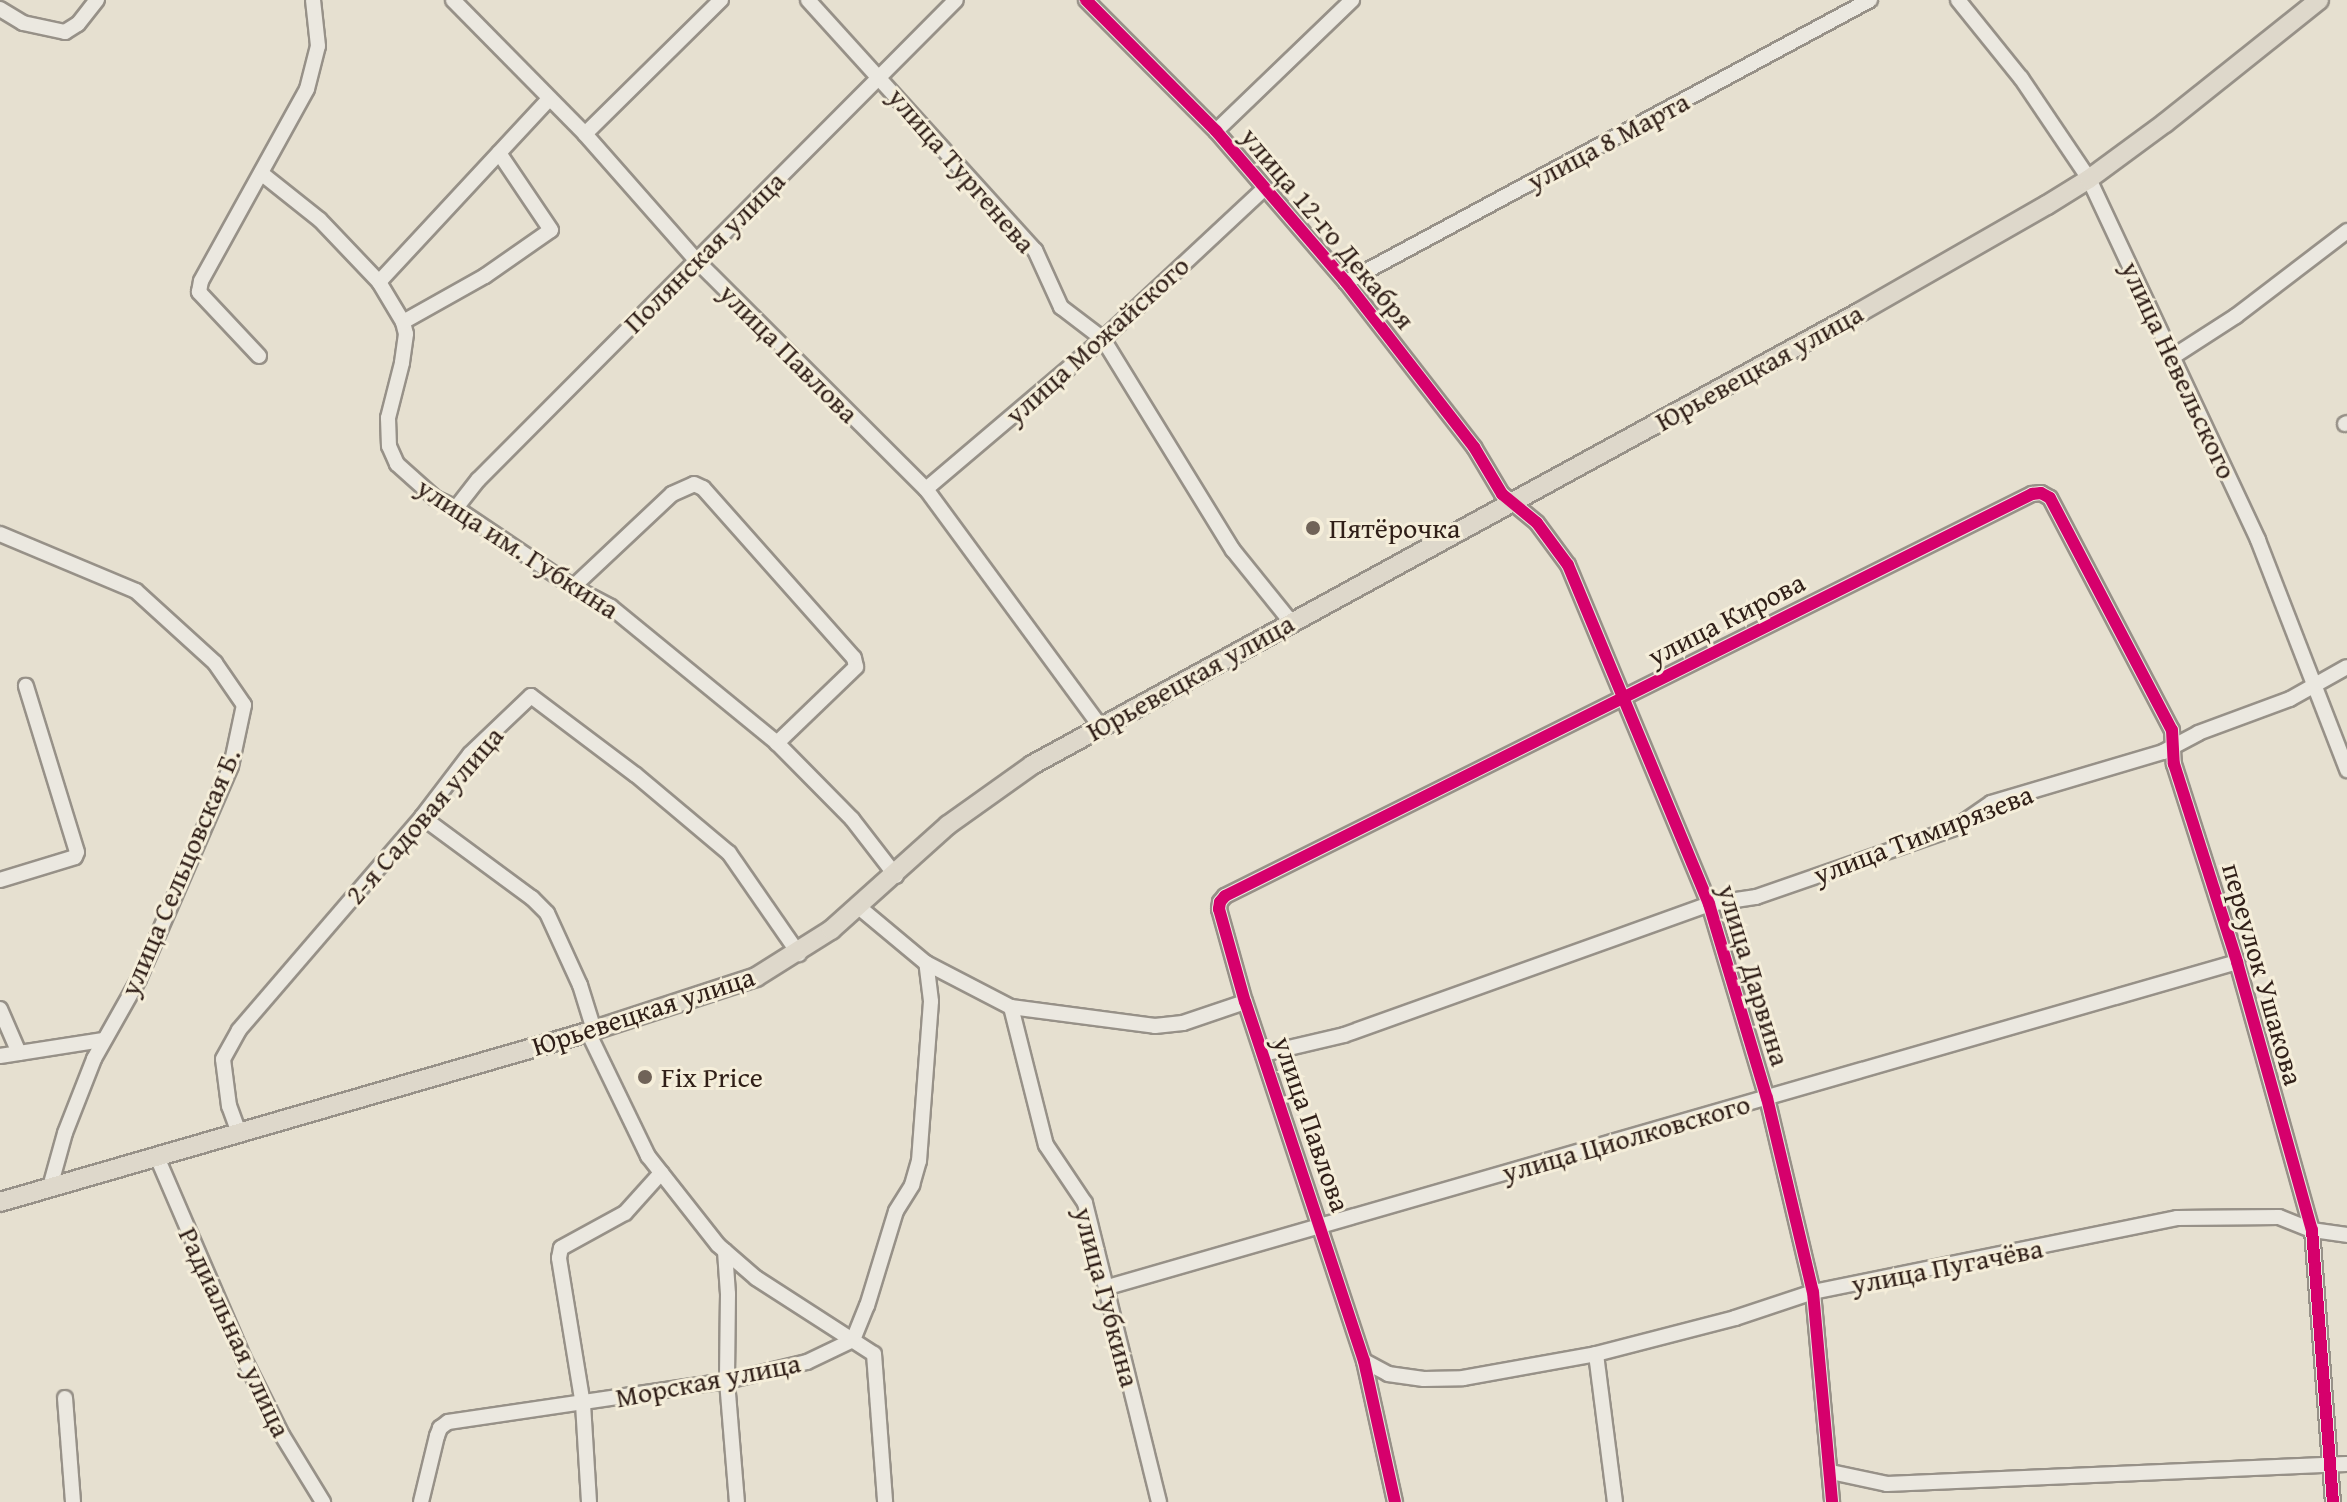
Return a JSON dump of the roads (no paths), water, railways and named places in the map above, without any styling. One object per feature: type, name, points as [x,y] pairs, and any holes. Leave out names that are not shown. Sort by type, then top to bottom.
[{"type":"main road","name":"Юрьевецкая улица","points":[[0,1202],[591,1031],[738,984],[799,954],[860,908],[948,825],[990,792],[1100,726],[1860,312],[2089,179],[2319,0]]},
{"type":"street","points":[[0,9],[23,23],[65,32],[78,24],[97,0]]},
{"type":"street","points":[[259,356],[199,292],[201,281],[307,89],[318,46],[313,0]]},
{"type":"street","name":"улица Павлова","points":[[453,0],[585,134],[697,261],[926,489],[1100,726]]},
{"type":"street","points":[[585,134],[721,0]]},
{"type":"street","name":"улица Тургенева","points":[[808,0],[1035,250],[1061,307],[1103,339],[1155,426],[1180,458],[1233,550],[1291,622]]},
{"type":"street","name":"Полянская улица","points":[[456,508],[478,480],[956,0]]},
{"type":"street","name":"улица 12-го Декабря","points":[[1086,0],[1216,131],[1346,282],[1474,447],[1495,485],[1513,503]]},
{"type":"street","points":[[1216,131],[1352,0]]},
{"type":"street","name":"улица 8 Марта","points":[[1346,282],[1870,0]]},
{"type":"street","name":"улица Невельского","points":[[1958,0],[2021,78],[2089,179],[2258,540],[2347,770]]},
{"type":"street","points":[[379,282],[549,99]]},
{"type":"street","points":[[261,173],[320,220],[379,282],[403,322],[485,276],[551,230],[499,153]]},
{"type":"street","name":"улица Можайского","points":[[926,489],[1103,339],[1265,188]]},
{"type":"street","points":[[2174,356],[2236,316],[2347,231]]},
{"type":"street","name":"улица им. Губкина","points":[[403,322],[406,334],[388,418],[389,446],[397,464],[414,482],[573,587],[611,607],[777,743],[852,819],[896,876]]},
{"type":"street","points":[[573,587],[672,494],[694,484],[703,488],[854,658],[856,667],[777,743]]},
{"type":"street","name":"улица Кирова","points":[[1220,902],[1225,896],[1624,697],[2032,494],[2041,493]]},
{"type":"street","name":"переулок Ушакова","points":[[2041,493],[2050,498],[2172,730],[2174,764],[2237,962],[2312,1230],[2340,1464],[2333,1502]]},
{"type":"street","name":"улица Дарвина","points":[[1513,503],[1537,523],[1568,565],[1709,904],[1767,1098],[1813,1292],[1832,1502]]},
{"type":"street","name":"улица Сельцовская Б.","points":[[0,534],[136,591],[215,663],[244,705],[231,766],[139,979],[102,1040],[65,1133],[50,1187]]},
{"type":"street","name":"улица Тимирязева","points":[[1263,1054],[1344,1035],[1709,904],[1756,897],[1955,828],[1991,803],[2173,746],[2198,733],[2290,699],[2347,667]]},
{"type":"street","points":[[0,880],[75,857],[77,852],[26,686]]},
{"type":"street","name":"2-я Садовая улица","points":[[239,1133],[229,1106],[223,1059],[234,1039],[422,817],[470,754],[531,696],[636,775],[729,853],[799,954]]},
{"type":"street","points":[[422,817],[532,898],[547,913],[580,985],[591,1031],[648,1156],[725,1251],[756,1278],[874,1354],[885,1502]]},
{"type":"street","name":"улица Павлова","points":[[1220,902],[1219,909],[1245,1002],[1364,1361],[1395,1502]]},
{"type":"street","points":[[860,908],[926,963],[1011,1007],[1155,1026],[1183,1023],[1245,1002]]},
{"type":"street","name":"улица Циолковского","points":[[1108,1287],[2237,962]]},
{"type":"street","points":[[853,1340],[867,1306],[896,1211],[912,1185],[919,1161],[931,1001],[926,963]]},
{"type":"street","name":"улица Губкина","points":[[1011,1007],[1046,1145],[1085,1203],[1159,1502]]},
{"type":"street","points":[[0,1009],[19,1053]]},
{"type":"street","points":[[0,1056],[102,1040]]},
{"type":"street","name":"Радиальная улица","points":[[157,1157],[243,1357],[282,1435],[323,1502]]},
{"type":"street","points":[[589,1502],[583,1405],[559,1258],[561,1248],[625,1213],[661,1173]]},
{"type":"street","name":"улица Пугачёва","points":[[1364,1361],[1388,1374],[1450,1378],[1596,1354],[1735,1318],[1813,1292],[2177,1218],[2279,1217],[2312,1230],[2347,1235]]},
{"type":"street","points":[[725,1251],[727,1381],[737,1502]]},
{"type":"street","name":"Морская улица","points":[[421,1502],[440,1428],[448,1422],[583,1405],[727,1381],[807,1362],[853,1340]]},
{"type":"street","points":[[1596,1354],[1615,1502]]},
{"type":"street","points":[[65,1398],[73,1502]]},
{"type":"street","points":[[1831,1472],[1887,1484],[2340,1464]]},
{"type":"place","name":"Пятёрочка","points":[[1313,528]]},
{"type":"place","name":"Fix Price","points":[[645,1077]]}]
